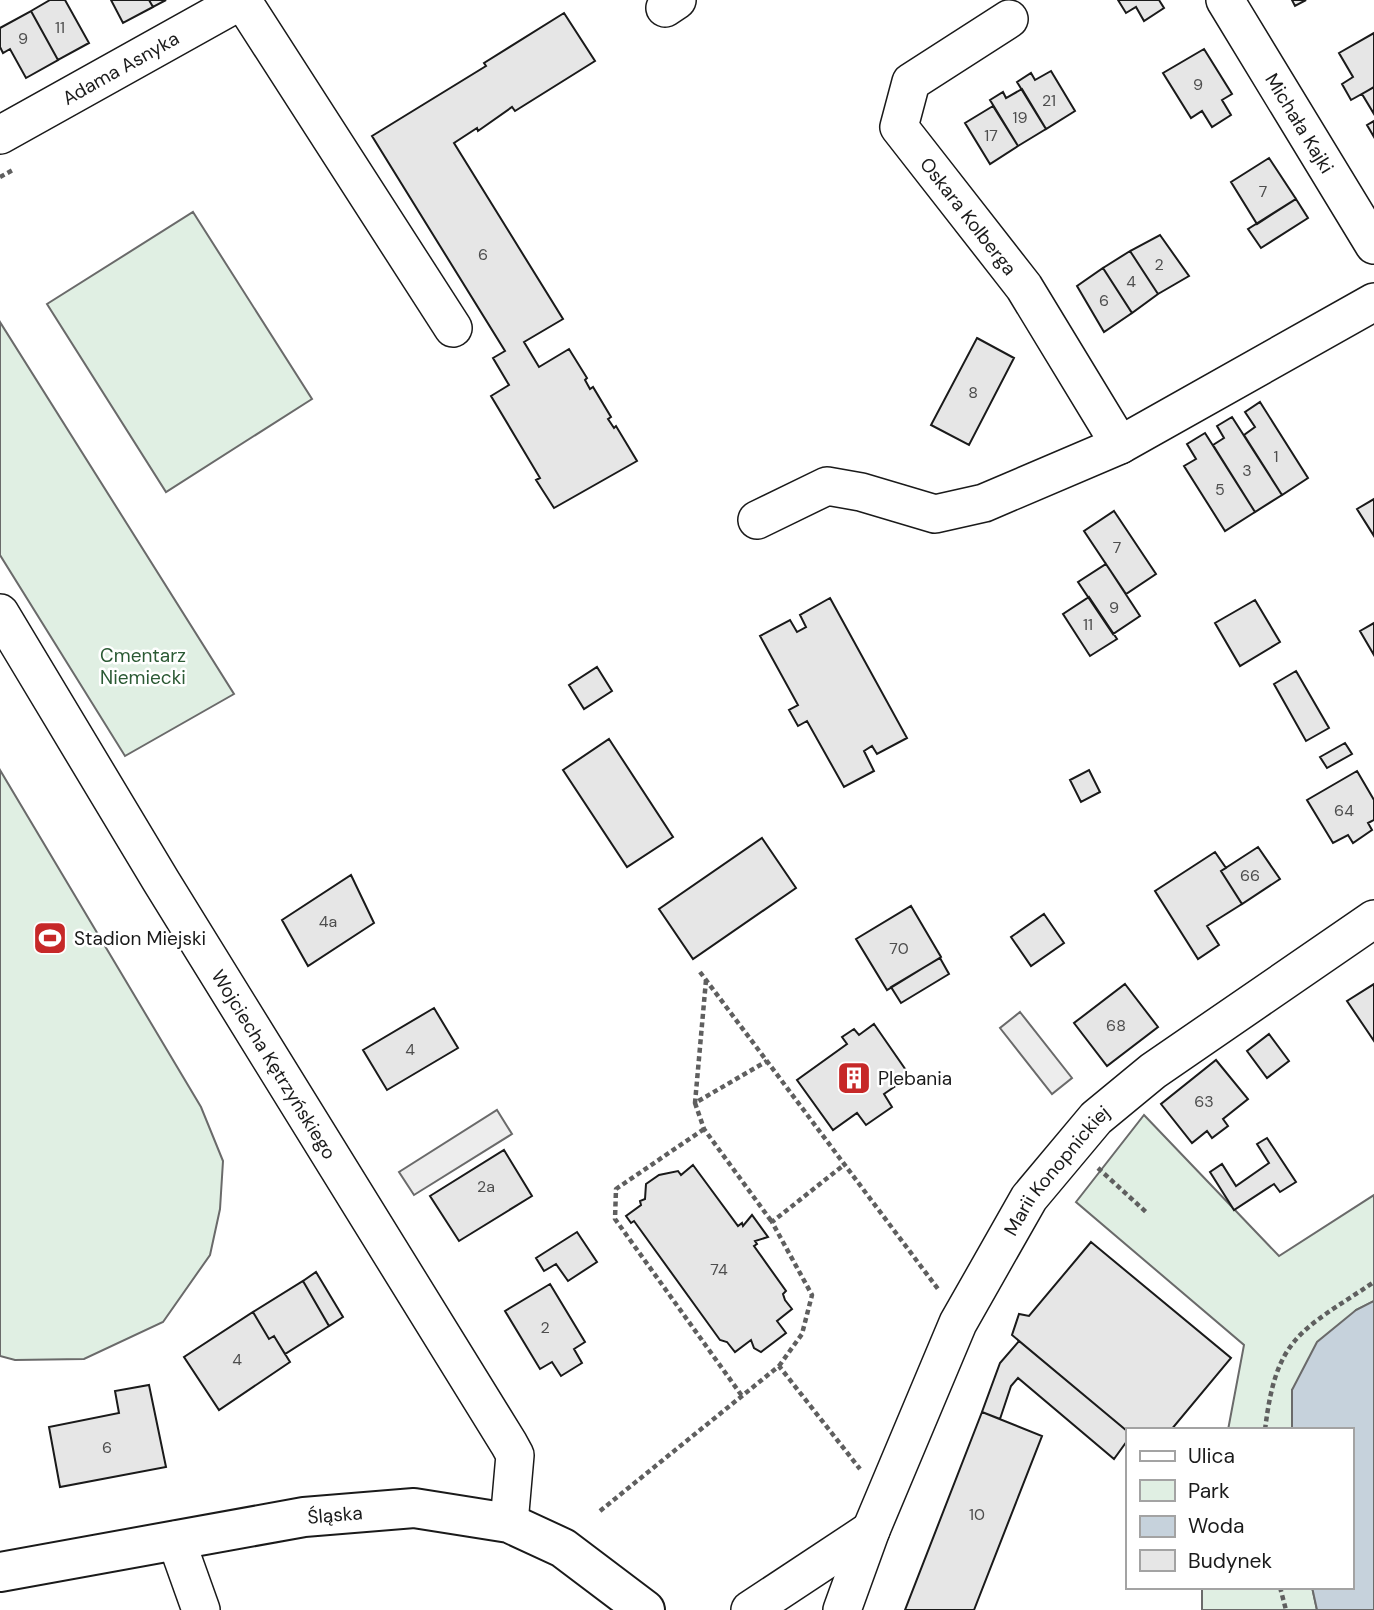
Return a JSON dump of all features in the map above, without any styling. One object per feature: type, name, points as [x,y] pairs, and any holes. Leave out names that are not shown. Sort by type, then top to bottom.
[{"type":"main road","name":"Śląska","points":[[0,1572],[304,1517],[414,1508],[509,1523],[563,1549],[645,1610]]},
{"type":"street","name":"Adama Asnyka","points":[[0,135],[242,0]]},
{"type":"street","points":[[242,0],[453,328]]},
{"type":"street","name":"Michała Kajki","points":[[1225,0],[1374,245]]},
{"type":"street","name":"Oskara Kolberga","points":[[1009,19],[911,82],[899,127],[1024,287],[1120,445]]},
{"type":"street","points":[[757,520],[827,486],[861,492],[935,514],[984,503],[1120,445],[1374,302]]},
{"type":"street","name":"Wojciecha Kętrzyńskiego","points":[[0,613],[161,881],[515,1455],[509,1523]]},
{"type":"street","name":"Marii Konopnickiej","points":[[842,1610],[871,1530],[958,1323],[1029,1198],[1096,1118],[1153,1071],[1374,919]]},
{"type":"street","points":[[750,1610],[871,1530]]},
{"type":"street","points":[[176,1540],[201,1610]]},
{"type":"path","points":[[700,972],[943,1295]]},
{"type":"path","points":[[600,1511],[779,1366],[802,1334],[812,1295],[772,1222],[704,1129],[695,1103],[706,979]]},
{"type":"path","points":[[695,1103],[767,1061]]},
{"type":"path","points":[[704,1129],[616,1189],[615,1219],[742,1396]]},
{"type":"path","points":[[772,1222],[845,1164]]},
{"type":"path","points":[[1099,1170],[1146,1212]]},
{"type":"path","points":[[1265,1428],[1272,1388],[1285,1352],[1309,1326],[1374,1282]]},
{"type":"path","points":[[779,1366],[867,1478]]},
{"type":"path","points":[[1281,1589],[1286,1610]]},
{"type":"green space","points":[[193,212],[312,399],[166,492],[47,304]]},
{"type":"green space","name":"Cmentarz Niemiecki","points":[[0,322],[234,694],[125,756],[0,555]]},
{"type":"green space","name":"Stadion Miejski","points":[[0,770],[201,1107],[223,1161],[220,1209],[210,1255],[163,1322],[84,1359],[15,1360],[0,1356]]},
{"type":"green space","points":[[1144,1115],[1279,1256],[1374,1195],[1374,1301],[1356,1310],[1292,1390],[1292,1428],[1228,1428],[1244,1345],[1076,1202]]},
{"type":"green space","points":[[1202,1589],[1312,1589],[1317,1610],[1202,1610]]},
{"type":"shaded area","points":[[1020,1012],[1072,1078],[1052,1094],[1000,1028]]},
{"type":"shaded area","points":[[497,1110],[512,1134],[414,1195],[399,1172]]},
{"type":"water","points":[[1374,1301],[1374,1610],[1317,1610],[1312,1589],[1353,1589],[1353,1428],[1292,1428],[1292,1390],[1317,1342],[1356,1310]]},
{"type":"building","points":[[50,0],[65,0],[89,43],[58,60],[31,11]]},
{"type":"building","points":[[111,0],[149,0],[153,7],[123,23]]},
{"type":"building","points":[[149,0],[166,0],[153,7]]},
{"type":"building","points":[[1118,0],[1159,0],[1164,8],[1144,21],[1136,7],[1126,13]]},
{"type":"building","points":[[1292,0],[1306,0],[1295,6]]},
{"type":"building","points":[[31,11],[58,60],[26,78],[10,49],[3,53],[0,47],[0,28]]},
{"type":"building","points":[[564,13],[595,61],[515,111],[512,107],[478,131],[477,128],[454,143],[563,319],[524,342],[539,367],[569,349],[587,378],[585,380],[590,389],[593,387],[611,417],[608,419],[614,428],[616,426],[637,461],[554,508],[536,480],[540,478],[491,396],[509,385],[493,358],[505,351],[372,136],[486,66],[484,63]]},
{"type":"building","points":[[1374,33],[1374,87],[1351,100],[1342,84],[1353,77],[1339,53]]},
{"type":"building","points":[[1204,49],[1232,94],[1222,100],[1231,115],[1212,127],[1202,111],[1191,118],[1163,73]]},
{"type":"building","points":[[1051,71],[1075,111],[1046,129],[1017,82],[1031,73],[1035,80]]},
{"type":"building","points":[[1374,87],[1374,114],[1362,94]]},
{"type":"building","points":[[1022,89],[1046,129],[1018,146],[990,100],[1003,92],[1006,98]]},
{"type":"building","points":[[993,106],[1018,146],[990,164],[965,123]]},
{"type":"building","points":[[1374,121],[1374,137],[1367,125]]},
{"type":"building","points":[[1269,158],[1296,199],[1257,224],[1231,182]]},
{"type":"building","points":[[1296,199],[1308,218],[1261,248],[1248,229]]},
{"type":"building","points":[[1160,235],[1189,276],[1158,294],[1130,251]]},
{"type":"building","points":[[1130,251],[1158,294],[1132,313],[1103,268]]},
{"type":"building","points":[[1103,268],[1132,313],[1104,332],[1077,286]]},
{"type":"building","points":[[977,338],[1014,358],[969,445],[931,425]]},
{"type":"building","points":[[1260,402],[1308,478],[1282,495],[1244,435],[1255,427],[1245,412]]},
{"type":"building","points":[[1232,417],[1282,495],[1255,512],[1213,445],[1224,438],[1217,426]]},
{"type":"building","points":[[1205,433],[1255,512],[1225,531],[1184,466],[1196,459],[1187,444]]},
{"type":"building","points":[[1374,499],[1374,536],[1357,509]]},
{"type":"building","points":[[1114,511],[1156,574],[1126,594],[1084,531]]},
{"type":"building","points":[[1106,564],[1140,616],[1113,634],[1078,582]]},
{"type":"building","points":[[1089,597],[1117,639],[1090,656],[1063,614]]},
{"type":"building","points":[[830,598],[907,738],[877,754],[872,746],[864,751],[874,771],[844,787],[807,721],[798,726],[789,710],[798,705],[760,636],[790,620],[797,632],[806,627],[800,615]]},
{"type":"building","points":[[1255,600],[1280,642],[1240,666],[1215,623]]},
{"type":"building","points":[[1374,623],[1374,655],[1360,631]]},
{"type":"building","points":[[597,667],[612,691],[584,709],[569,685]]},
{"type":"building","points":[[1296,671],[1329,728],[1306,741],[1274,684]]},
{"type":"building","points":[[609,739],[673,837],[627,867],[563,770]]},
{"type":"building","points":[[1345,743],[1352,754],[1327,768],[1320,757]]},
{"type":"building","points":[[1089,770],[1100,792],[1081,802],[1070,780]]},
{"type":"building","points":[[1357,771],[1374,800],[1374,820],[1368,823],[1372,830],[1353,843],[1348,835],[1333,843],[1307,800]]},
{"type":"building","points":[[762,838],[796,888],[693,959],[659,909]]},
{"type":"building","points":[[1258,847],[1280,879],[1242,904],[1221,871]]},
{"type":"building","points":[[1215,852],[1226,868],[1221,871],[1242,904],[1207,926],[1219,945],[1198,959],[1155,891]]},
{"type":"building","points":[[351,875],[374,923],[308,966],[282,920]]},
{"type":"building","points":[[911,906],[941,957],[887,990],[856,939]]},
{"type":"building","points":[[1044,914],[1064,943],[1031,966],[1011,937]]},
{"type":"building","points":[[940,958],[949,974],[901,1003],[891,987]]},
{"type":"building","points":[[1125,984],[1158,1027],[1107,1066],[1074,1023]]},
{"type":"building","points":[[1374,984],[1374,1041],[1347,1001]]},
{"type":"building","points":[[434,1008],[458,1048],[387,1090],[363,1050]]},
{"type":"building","name":"Plebania","points":[[874,1024],[910,1076],[884,1094],[892,1107],[866,1125],[857,1113],[833,1130],[797,1080],[847,1044],[842,1037],[854,1029],[859,1035]]},
{"type":"building","points":[[1269,1034],[1289,1061],[1267,1078],[1247,1051]]},
{"type":"building","points":[[1216,1060],[1248,1099],[1223,1119],[1228,1126],[1212,1138],[1207,1131],[1192,1143],[1161,1104]]},
{"type":"building","points":[[1267,1138],[1296,1182],[1280,1192],[1274,1184],[1234,1210],[1210,1172],[1222,1164],[1236,1186],[1269,1163],[1257,1144]]},
{"type":"building","points":[[504,1150],[532,1196],[459,1241],[430,1196]]},
{"type":"building","points":[[693,1165],[738,1226],[742,1223],[743,1226],[752,1215],[768,1237],[755,1241],[757,1244],[754,1246],[786,1291],[783,1294],[785,1300],[792,1309],[777,1321],[786,1333],[761,1352],[754,1348],[751,1340],[735,1352],[727,1342],[720,1340],[634,1221],[631,1223],[626,1216],[645,1199],[646,1184],[659,1175],[678,1171],[681,1175]]},
{"type":"building","points":[[577,1232],[597,1262],[568,1281],[556,1264],[544,1271],[536,1258]]},
{"type":"building","points":[[1091,1242],[1231,1358],[1173,1428],[1126,1428],[1126,1430],[1012,1335],[1019,1314],[1029,1316]]},
{"type":"building","points":[[316,1272],[343,1317],[329,1326],[303,1281]]},
{"type":"building","points":[[303,1281],[329,1326],[285,1354],[274,1336],[269,1339],[253,1312]]},
{"type":"building","points":[[550,1284],[585,1342],[574,1349],[582,1363],[561,1376],[552,1362],[540,1369],[505,1311]]},
{"type":"building","points":[[253,1312],[269,1339],[274,1336],[290,1362],[219,1410],[184,1357]]},
{"type":"building","points":[[1019,1341],[1126,1430],[1126,1442],[1114,1459],[1018,1378],[1011,1386],[1000,1419],[982,1412],[1000,1363]]},
{"type":"building","points":[[149,1385],[166,1467],[60,1487],[49,1427],[119,1413],[115,1391]]},
{"type":"building","points":[[982,1412],[1042,1436],[974,1610],[905,1610]]},
{"type":"place","name":"Stadion Miejski","points":[[50,938]]},
{"type":"place","name":"Plebania","points":[[854,1078]]}]
